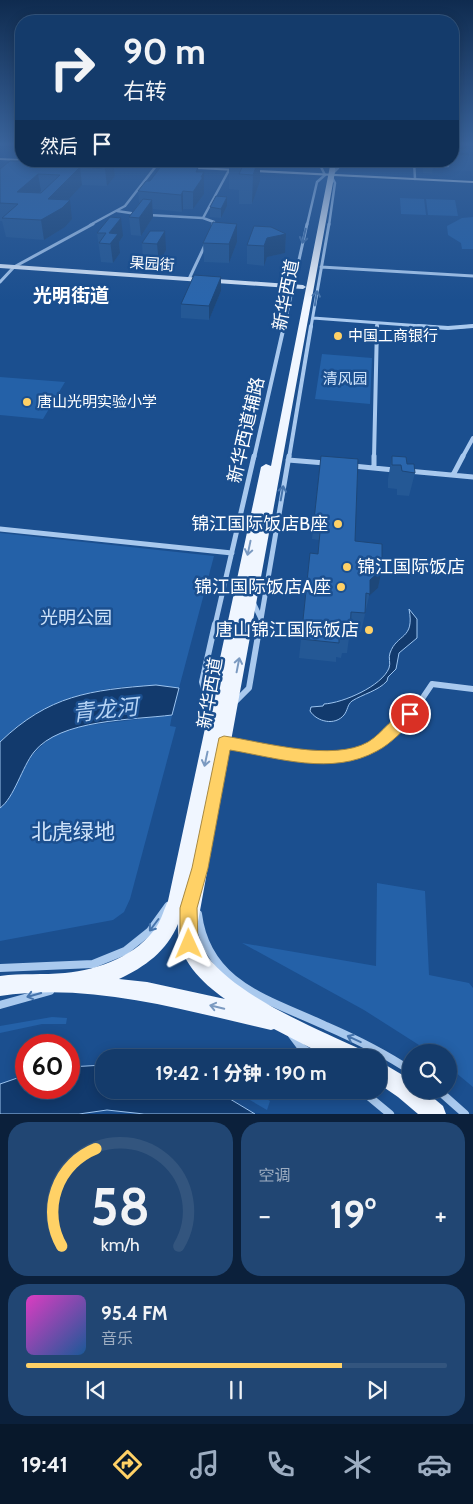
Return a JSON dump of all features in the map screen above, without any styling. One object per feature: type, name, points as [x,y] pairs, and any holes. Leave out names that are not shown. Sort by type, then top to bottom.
[{"type":"main road","name":"新华西道","points":[[322,197],[298,287],[224,704],[192,867],[189,944],[196,961],[212,978],[281,1022],[336,1049]]},
{"type":"main road","name":"新华西道","points":[[0,986],[18,982],[66,983],[111,973],[140,957],[164,933],[192,867],[224,742],[224,704],[251,599],[324,197]]},
{"type":"main road","name":"果园街","points":[[0,266],[298,287]]},
{"type":"main road","points":[[66,983],[147,992],[281,1022]]},
{"type":"main road","points":[[387,1074],[402,1078]]},
{"type":"main road","points":[[423,1099],[435,1114]]},
{"type":"street","points":[[0,282],[14,267],[117,211],[131,197]]},
{"type":"street","points":[[203,218],[214,197]]},
{"type":"street","points":[[224,704],[249,688],[333,197]]},
{"type":"street","points":[[117,211],[203,218],[214,222],[211,232]]},
{"type":"street","points":[[189,279],[207,240]]},
{"type":"street","points":[[321,267],[473,276]]},
{"type":"street","name":"新华西道辅路","points":[[224,704],[206,696],[202,682],[298,287]]},
{"type":"street","points":[[313,318],[448,328],[473,326]]},
{"type":"street","points":[[374,468],[377,323]]},
{"type":"street","points":[[453,475],[473,438]]},
{"type":"street","points":[[288,460],[336,464]]},
{"type":"street","points":[[345,465],[473,477]]},
{"type":"street","points":[[0,529],[232,553]]},
{"type":"street","points":[[251,599],[261,619]]},
{"type":"street","points":[[224,742],[324,758],[341,758],[373,747],[389,734],[419,705],[432,684],[473,689]]},
{"type":"street","points":[[0,968],[93,964],[125,951],[150,931],[192,867]]},
{"type":"street","points":[[192,867],[197,894],[198,922],[210,953],[225,971],[256,997],[298,1013],[386,1053],[402,1073]]},
{"type":"street","points":[[0,1005],[48,991],[66,983]]},
{"type":"street","points":[[281,1022],[304,1049]]},
{"type":"street","points":[[372,1099],[390,1114]]},
{"type":"street","points":[[448,1099],[465,1114]]},
{"type":"green space","points":[[400,198],[424,199],[426,215],[401,214]]},
{"type":"green space","points":[[426,199],[455,200],[458,216],[428,215]]},
{"type":"green space","points":[[473,217],[473,249],[462,249],[461,243],[448,235],[447,226],[462,218]]},
{"type":"green space","name":"清风园","points":[[322,354],[372,358],[370,404],[315,399]]},
{"type":"green space","name":"唐山光明实验小学","points":[[0,377],[65,382],[43,419],[0,415]]},
{"type":"green space","name":"光明公园","points":[[0,533],[214,556],[179,688],[130,686],[83,694],[39,713],[19,726],[0,742]]},
{"type":"green space","name":"北虎绿地","points":[[172,715],[170,726],[176,727],[130,899],[124,912],[113,920],[0,941],[0,808],[33,754],[52,736],[83,726]]},
{"type":"green space","points":[[377,883],[425,891],[429,975],[469,983],[473,988],[473,1087],[457,1074],[457,1044],[417,1044],[364,1010],[242,943],[376,966]]},
{"type":"green space","points":[[52,1017],[67,1018],[66,1024],[42,1024],[0,1033],[0,1026]]},
{"type":"green space","points":[[248,1099],[267,1099],[270,1101],[267,1110]]},
{"type":"water","points":[[409,609],[417,619],[417,638],[399,653],[396,669],[388,677],[387,681],[352,701],[344,715],[336,721],[321,720],[313,715],[310,711],[311,707],[323,706],[324,704],[351,697],[370,687],[385,675],[389,668],[389,655],[393,647],[410,626]]},
{"type":"water","name":"青龙河","points":[[156,685],[179,688],[172,715],[98,723],[61,733],[46,741],[34,752],[10,797],[0,808],[0,742],[18,726],[53,705],[72,698],[111,689]]},
{"type":"water","points":[[80,1066],[95,1066],[95,1099],[230,1099],[255,1114],[144,1114],[107,1110],[79,1114],[0,1114],[0,1084],[15,1079],[15,1099],[80,1099]]},
{"type":"building","points":[[0,197],[50,197],[48,199],[70,200],[62,208],[41,220],[2,218],[18,204],[0,203]]},
{"type":"building","points":[[215,197],[227,197],[221,209],[210,207]]},
{"type":"building","points":[[143,199],[152,200],[139,218],[129,217]]},
{"type":"building","points":[[110,217],[121,218],[109,233],[118,234],[110,244],[99,243],[106,233],[97,233]]},
{"type":"building","points":[[213,222],[237,224],[229,244],[203,243]]},
{"type":"building","points":[[254,226],[271,227],[286,234],[267,238],[264,246],[247,245]]},
{"type":"building","points":[[150,231],[165,231],[157,244],[142,243]]},
{"type":"building","points":[[194,275],[221,277],[209,306],[181,304]]},
{"type":"building","name":"锦江国际饭店","points":[[321,456],[358,459],[355,541],[382,544],[382,569],[370,580],[370,594],[366,593],[365,613],[351,612],[350,635],[345,634],[345,639],[339,639],[339,643],[301,639],[310,553],[318,554],[321,521],[314,520]]},
{"type":"building","points":[[392,456],[406,457],[407,464],[414,464],[415,473],[402,471],[401,465],[392,465]]},
{"type":"place","name":"中国工商银行","points":[[338,336]]},
{"type":"place","name":"唐山光明实验小学","points":[[27,402]]},
{"type":"place","name":"锦江国际饭店B座","points":[[338,524]]},
{"type":"place","name":"锦江国际饭店","points":[[347,567]]},
{"type":"place","name":"锦江国际饭店A座","points":[[341,587]]},
{"type":"place","name":"唐山锦江国际饭店","points":[[369,630]]},
{"type":"district","name":"光明街道","points":[[71,295]]},
{"type":"route","points":[[189,944],[189,908],[200,868],[224,742],[307,756],[341,758],[358,754],[373,747],[410,714]]}]
